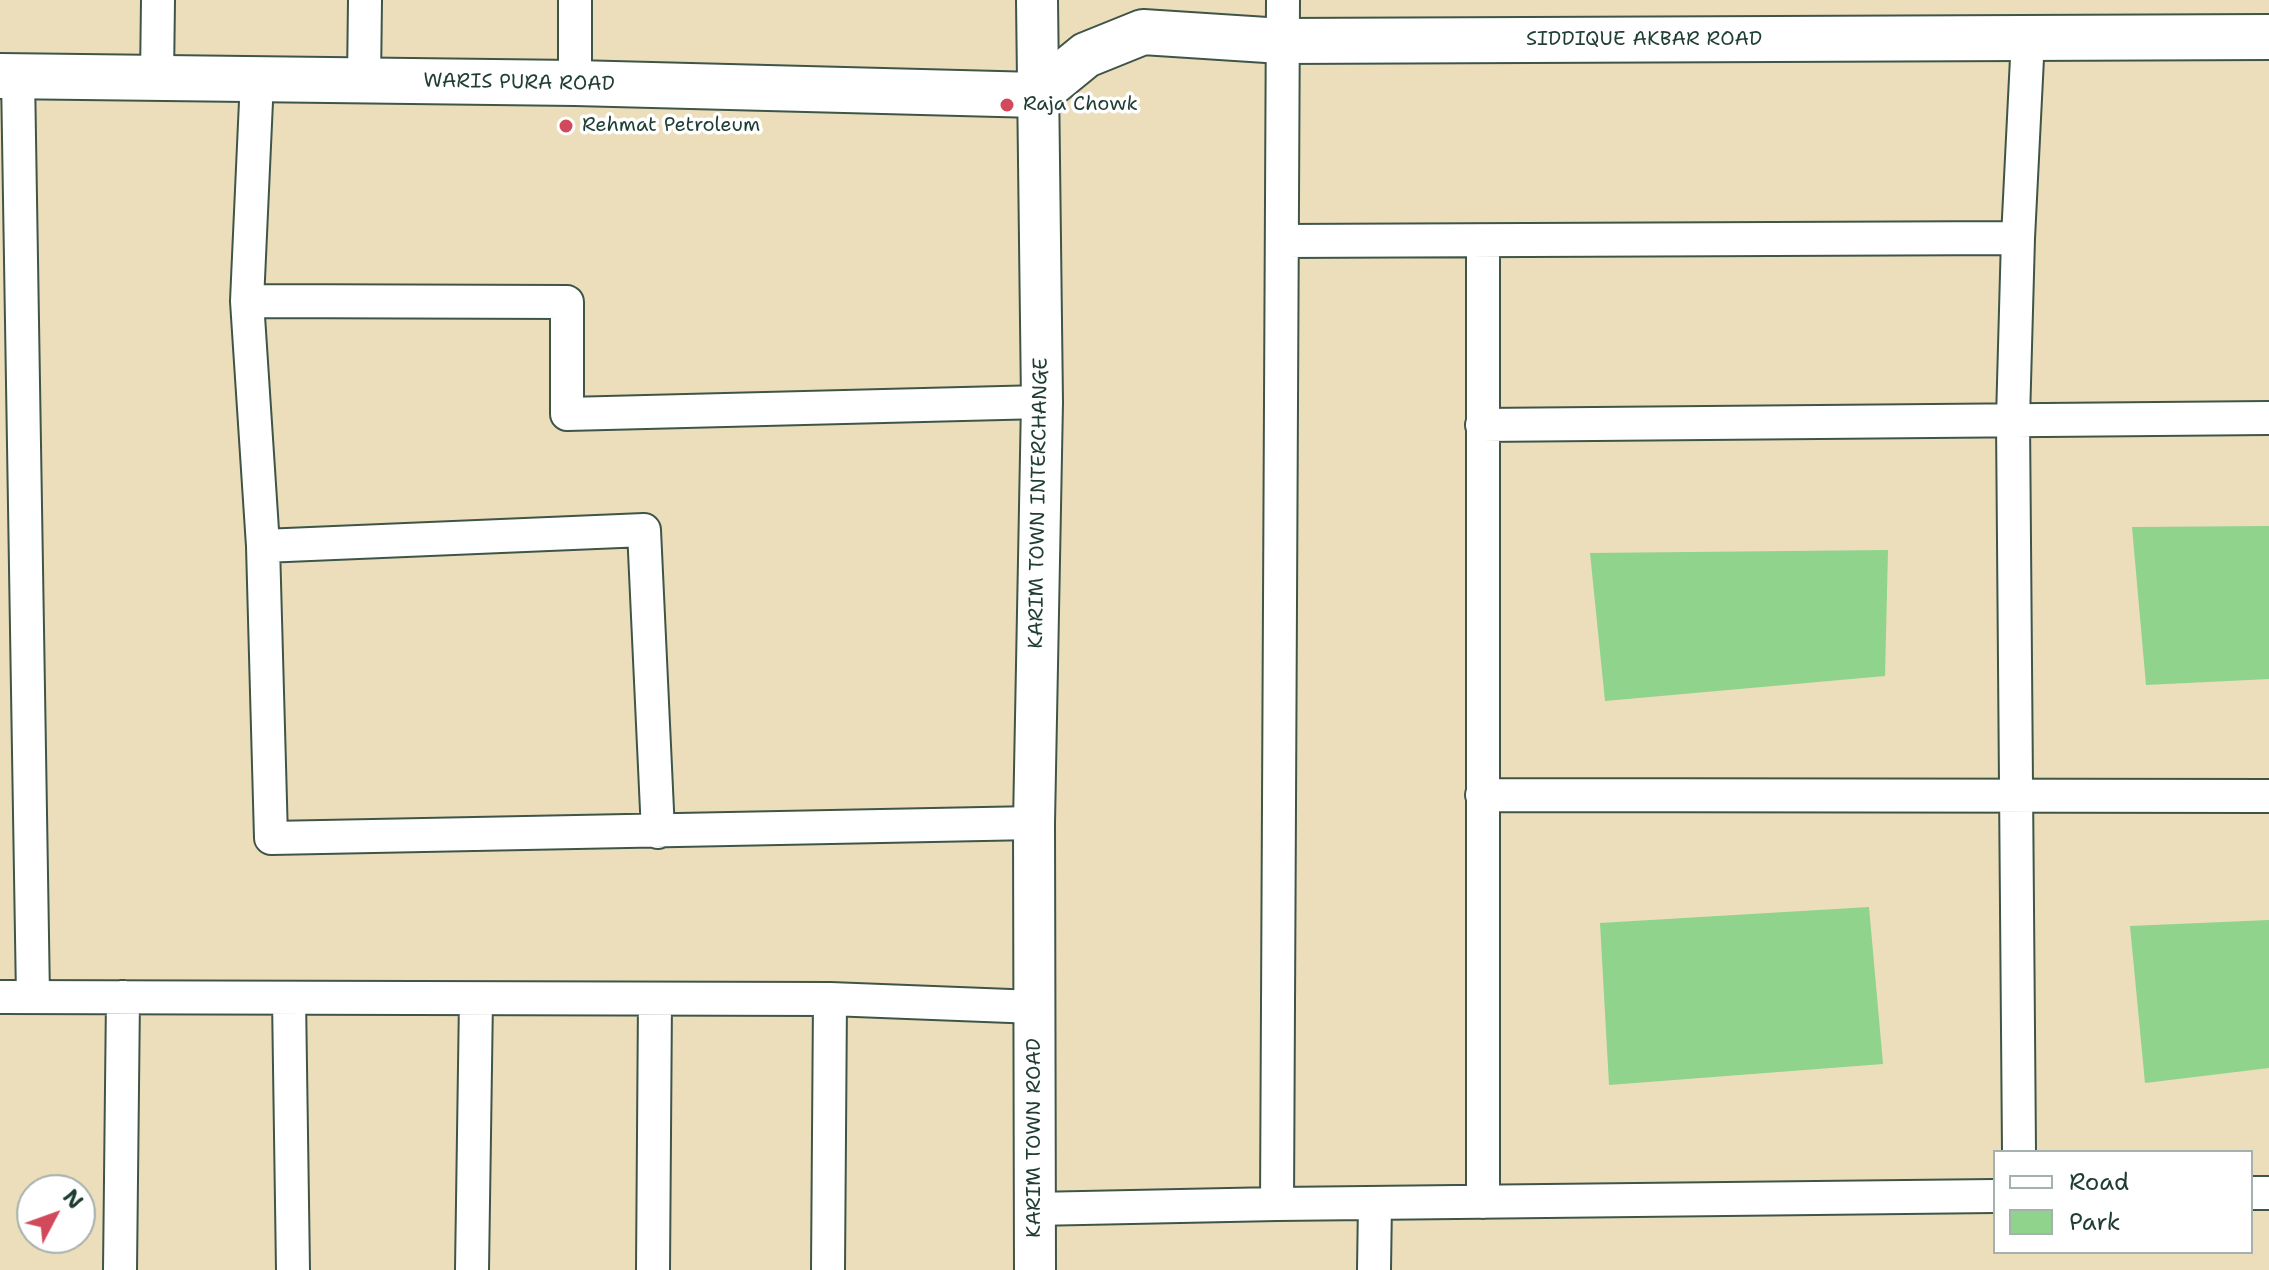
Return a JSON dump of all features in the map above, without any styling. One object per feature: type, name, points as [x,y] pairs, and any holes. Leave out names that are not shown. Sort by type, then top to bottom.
[{"type":"main road","name":"SIDDIQUE AKBAR ROAD","points":[[1037,95],[1086,55],[1143,32],[1282,21],[2028,38],[2269,37]]},
{"type":"main road","name":"WARIS PURA ROAD","points":[[9,76],[575,83],[1037,95]]},
{"type":"street","points":[[157,78],[158,0]]},
{"type":"street","points":[[364,81],[365,0]]},
{"type":"street","points":[[575,0],[575,83]]},
{"type":"street","name":"KARIM TOWN INTERCHANGE","points":[[1036,1007],[1034,823],[1042,402],[1037,0]]},
{"type":"street","points":[[1277,1204],[1282,21]]},
{"type":"street","points":[[2019,1150],[2013,419],[2028,38]]},
{"type":"street","points":[[9,76],[33,997]]},
{"type":"street","points":[[257,79],[247,301],[263,546],[271,838],[1034,823]]},
{"type":"street","points":[[1282,241],[2018,238]]},
{"type":"street","points":[[1483,241],[1483,1202]]},
{"type":"street","points":[[247,301],[567,302],[567,414],[1042,402]]},
{"type":"street","points":[[1482,425],[2269,418]]},
{"type":"street","points":[[263,546],[644,530],[658,832]]},
{"type":"street","points":[[1482,795],[2269,796]]},
{"type":"street","points":[[0,997],[830,999],[1036,1007]]},
{"type":"street","points":[[120,1270],[123,997]]},
{"type":"street","points":[[289,998],[293,1270]]},
{"type":"street","points":[[472,1270],[476,999]]},
{"type":"street","points":[[653,1270],[655,999]]},
{"type":"street","points":[[828,1270],[830,999]]},
{"type":"street","name":"KARIM TOWN ROAD","points":[[1035,1270],[1036,1007]]},
{"type":"street","points":[[1034,1209],[1993,1196]]},
{"type":"street","points":[[1374,1270],[1375,1203]]},
{"type":"green space","points":[[2269,526],[2269,679],[2146,685],[2132,527]]},
{"type":"green space","points":[[1888,550],[1885,676],[1605,701],[1590,553]]},
{"type":"green space","points":[[1869,907],[1883,1064],[1609,1085],[1600,923]]},
{"type":"green space","points":[[2269,920],[2269,1068],[2145,1083],[2130,926]]},
{"type":"place","name":"Raja Chowk","points":[[1007,105]]},
{"type":"place","name":"Rehmat Petroleum","points":[[566,126]]}]
